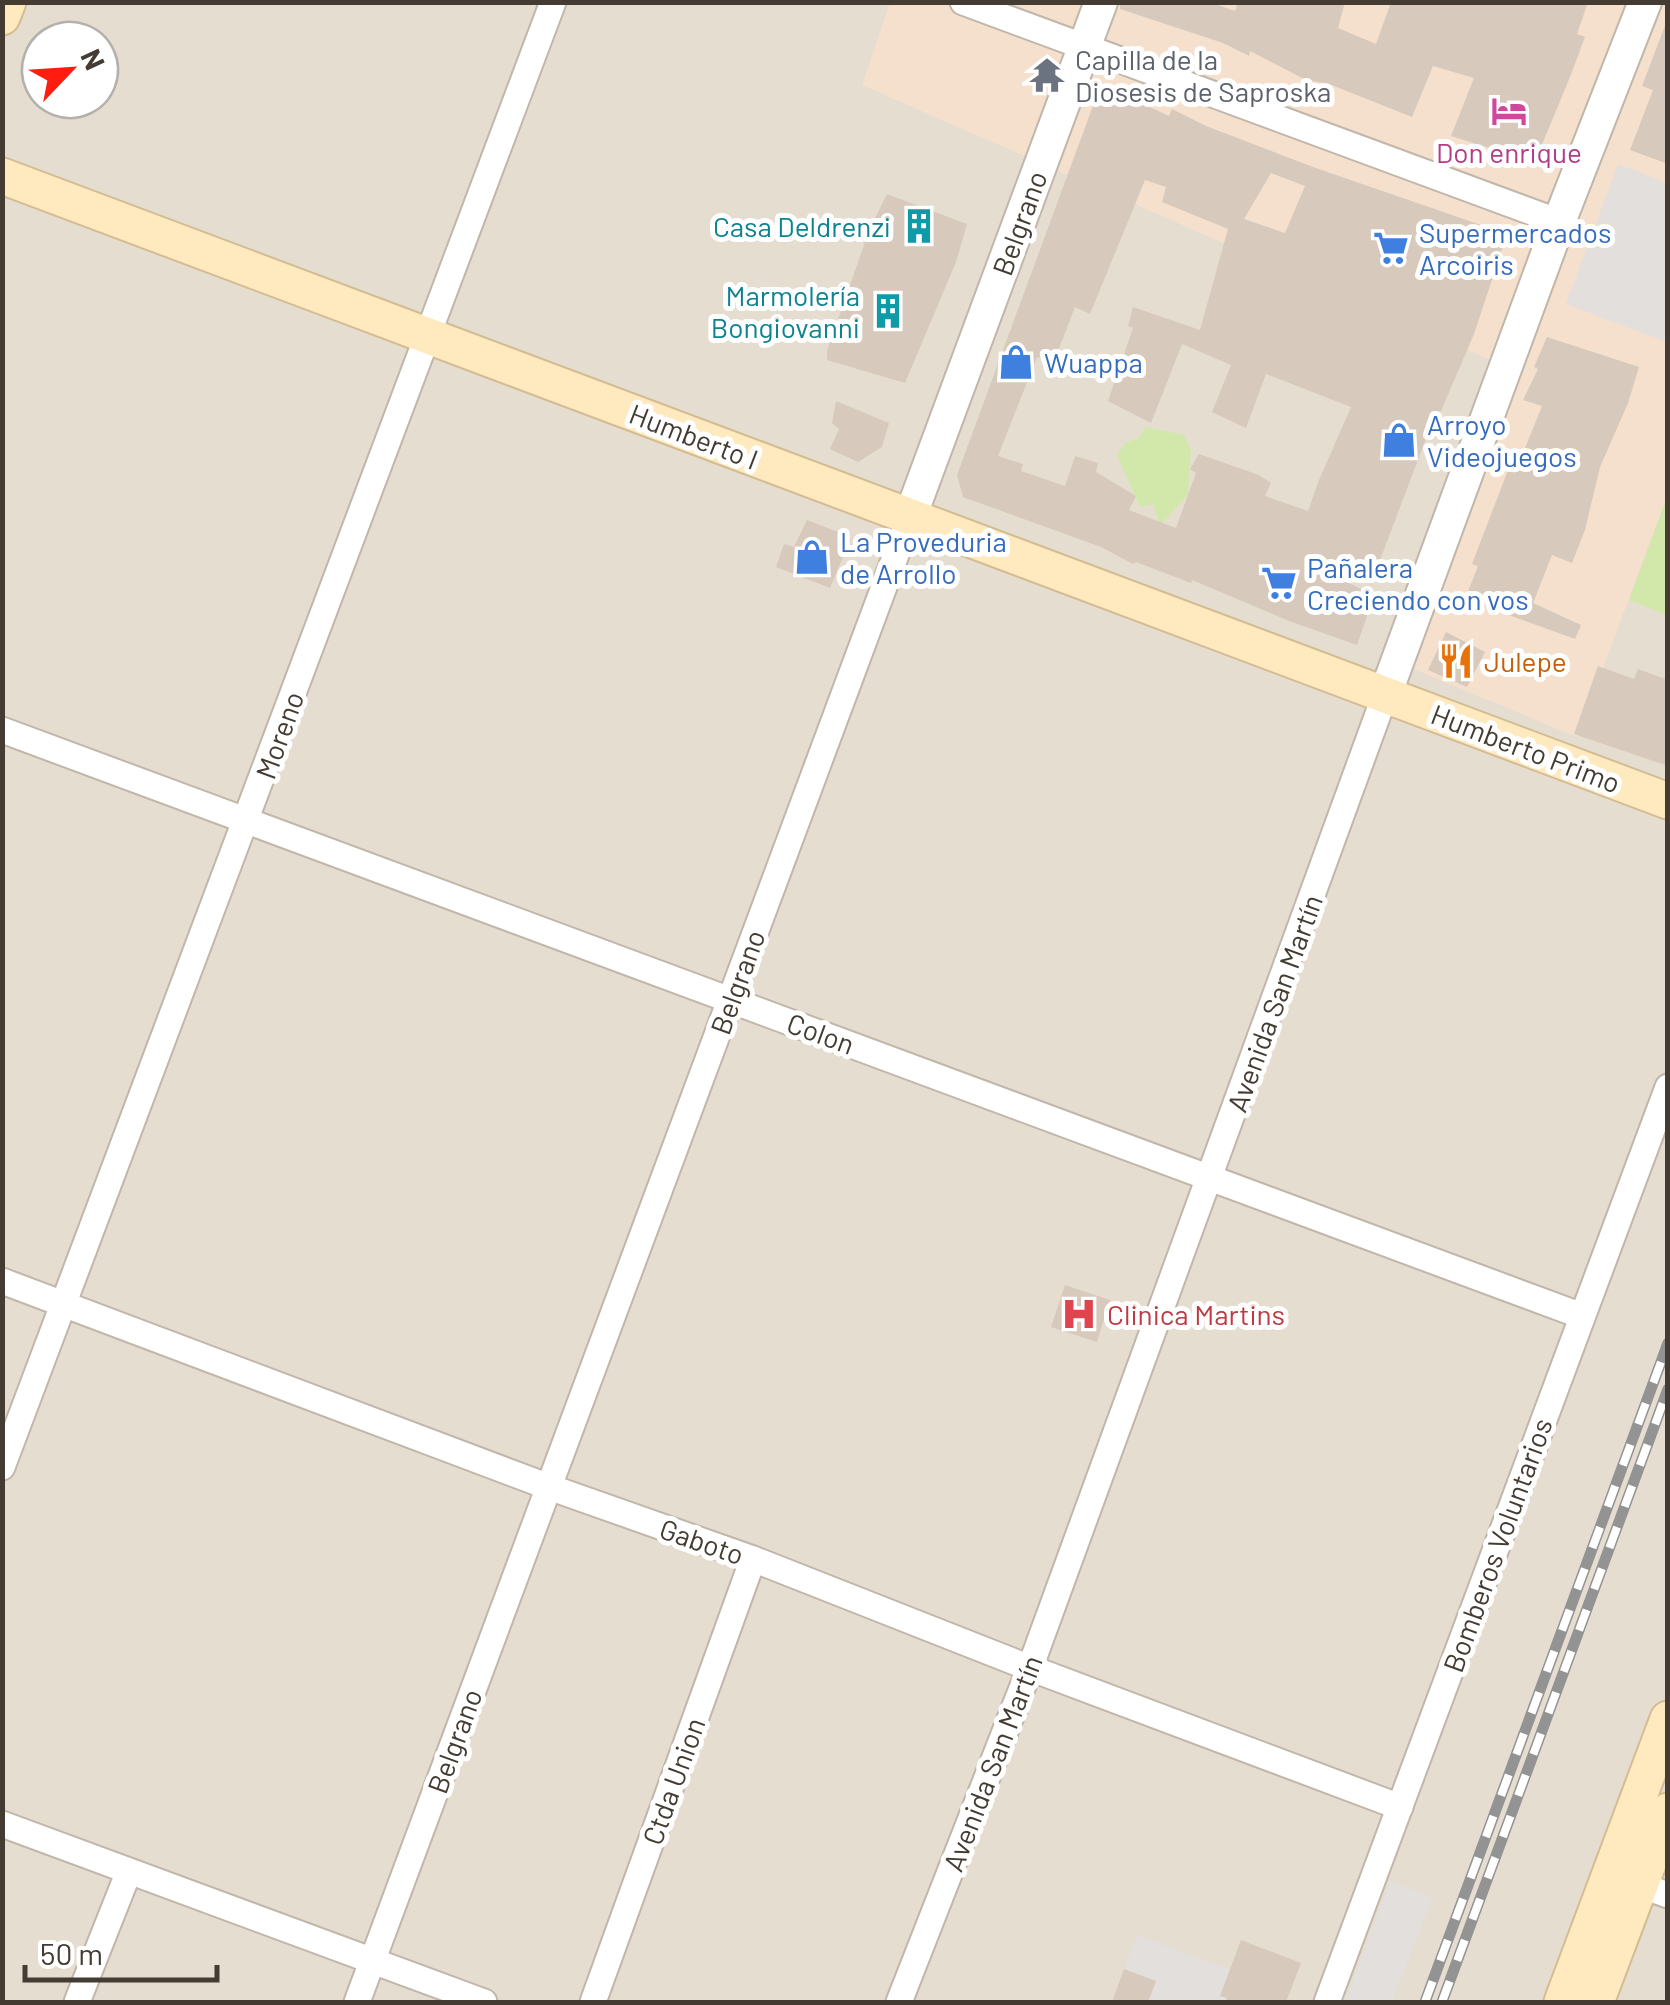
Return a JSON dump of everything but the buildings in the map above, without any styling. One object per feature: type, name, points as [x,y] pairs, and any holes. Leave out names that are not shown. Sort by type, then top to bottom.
[{"type":"main road","points":[[2,16],[8,2]]},
{"type":"main road","name":"Humberto I","points":[[2,176],[1385,694]]},
{"type":"main road","name":"Humberto Primo","points":[[1385,694],[1668,801]]},
{"type":"main road","points":[[1562,2002],[1639,1884],[1668,1720]]},
{"type":"main road","points":[[1596,2002],[1668,1811]]},
{"type":"street","name":"Moreno","points":[[2,1467],[553,2]]},
{"type":"street","points":[[964,2],[1559,222]]},
{"type":"street","name":"Belgrano","points":[[357,2002],[1101,2]]},
{"type":"street","name":"Avenida San Martín","points":[[899,2002],[1030,1668],[1559,222],[1646,2]]},
{"type":"street","name":"Colon","points":[[2,730],[1582,1316]]},
{"type":"street","name":"Bomberos Voluntarios","points":[[1327,2002],[1668,1087]]},
{"type":"street","name":"Gaboto","points":[[2,1282],[549,1487],[753,1559],[1400,1808]]},
{"type":"street","name":"Ctda Union","points":[[593,2002],[753,1559]]},
{"type":"street","points":[[2,1824],[484,2002]]},
{"type":"street","points":[[77,2002],[129,1870]]},
{"type":"shaded area","points":[[3,3],[1667,3],[1667,2002],[3,2002]]},
{"type":"shaded area","points":[[890,3],[1667,3],[1667,497],[1577,737],[1397,662],[1505,366],[862,85]]},
{"type":"shaded area","points":[[1618,164],[1667,183],[1667,342],[1566,304]]},
{"type":"shaded area","points":[[1390,1881],[1432,1898],[1392,2002],[1345,2002]]},
{"type":"shaded area","points":[[1137,1935],[1230,1970],[1225,2002],[1148,2002],[1156,1981],[1124,1969]]},
{"type":"green space","points":[[1146,427],[1184,435],[1191,450],[1188,495],[1160,525],[1153,504],[1140,507],[1117,455],[1125,443],[1139,438]]},
{"type":"green space","points":[[1667,497],[1667,615],[1629,600]]},
{"type":"railway","points":[[1425,2002],[1668,1343]]},
{"type":"railway","points":[[1442,2002],[1668,1389]]},
{"type":"place","name":"Capilla de la Diosesis de Saproska","points":[[1047,75]]},
{"type":"place","name":"Don enrique","points":[[1509,111]]},
{"type":"place","name":"Casa Deldrenzi","points":[[919,226]]},
{"type":"place","name":"Supermercados Arcoiris","points":[[1391,248]]},
{"type":"place","name":"Marmolería Bongiovanni","points":[[888,311]]},
{"type":"place","name":"Wuappa","points":[[1016,362]]},
{"type":"place","name":"Arroyo Videojuegos","points":[[1399,440]]},
{"type":"place","name":"La Proveduria de Arrollo","points":[[812,557]]},
{"type":"place","name":"Pañalera Creciendo con vos","points":[[1279,583]]},
{"type":"place","name":"Julepe","points":[[1456,661]]},
{"type":"place","name":"Clinica Martins","points":[[1079,1314]]}]
